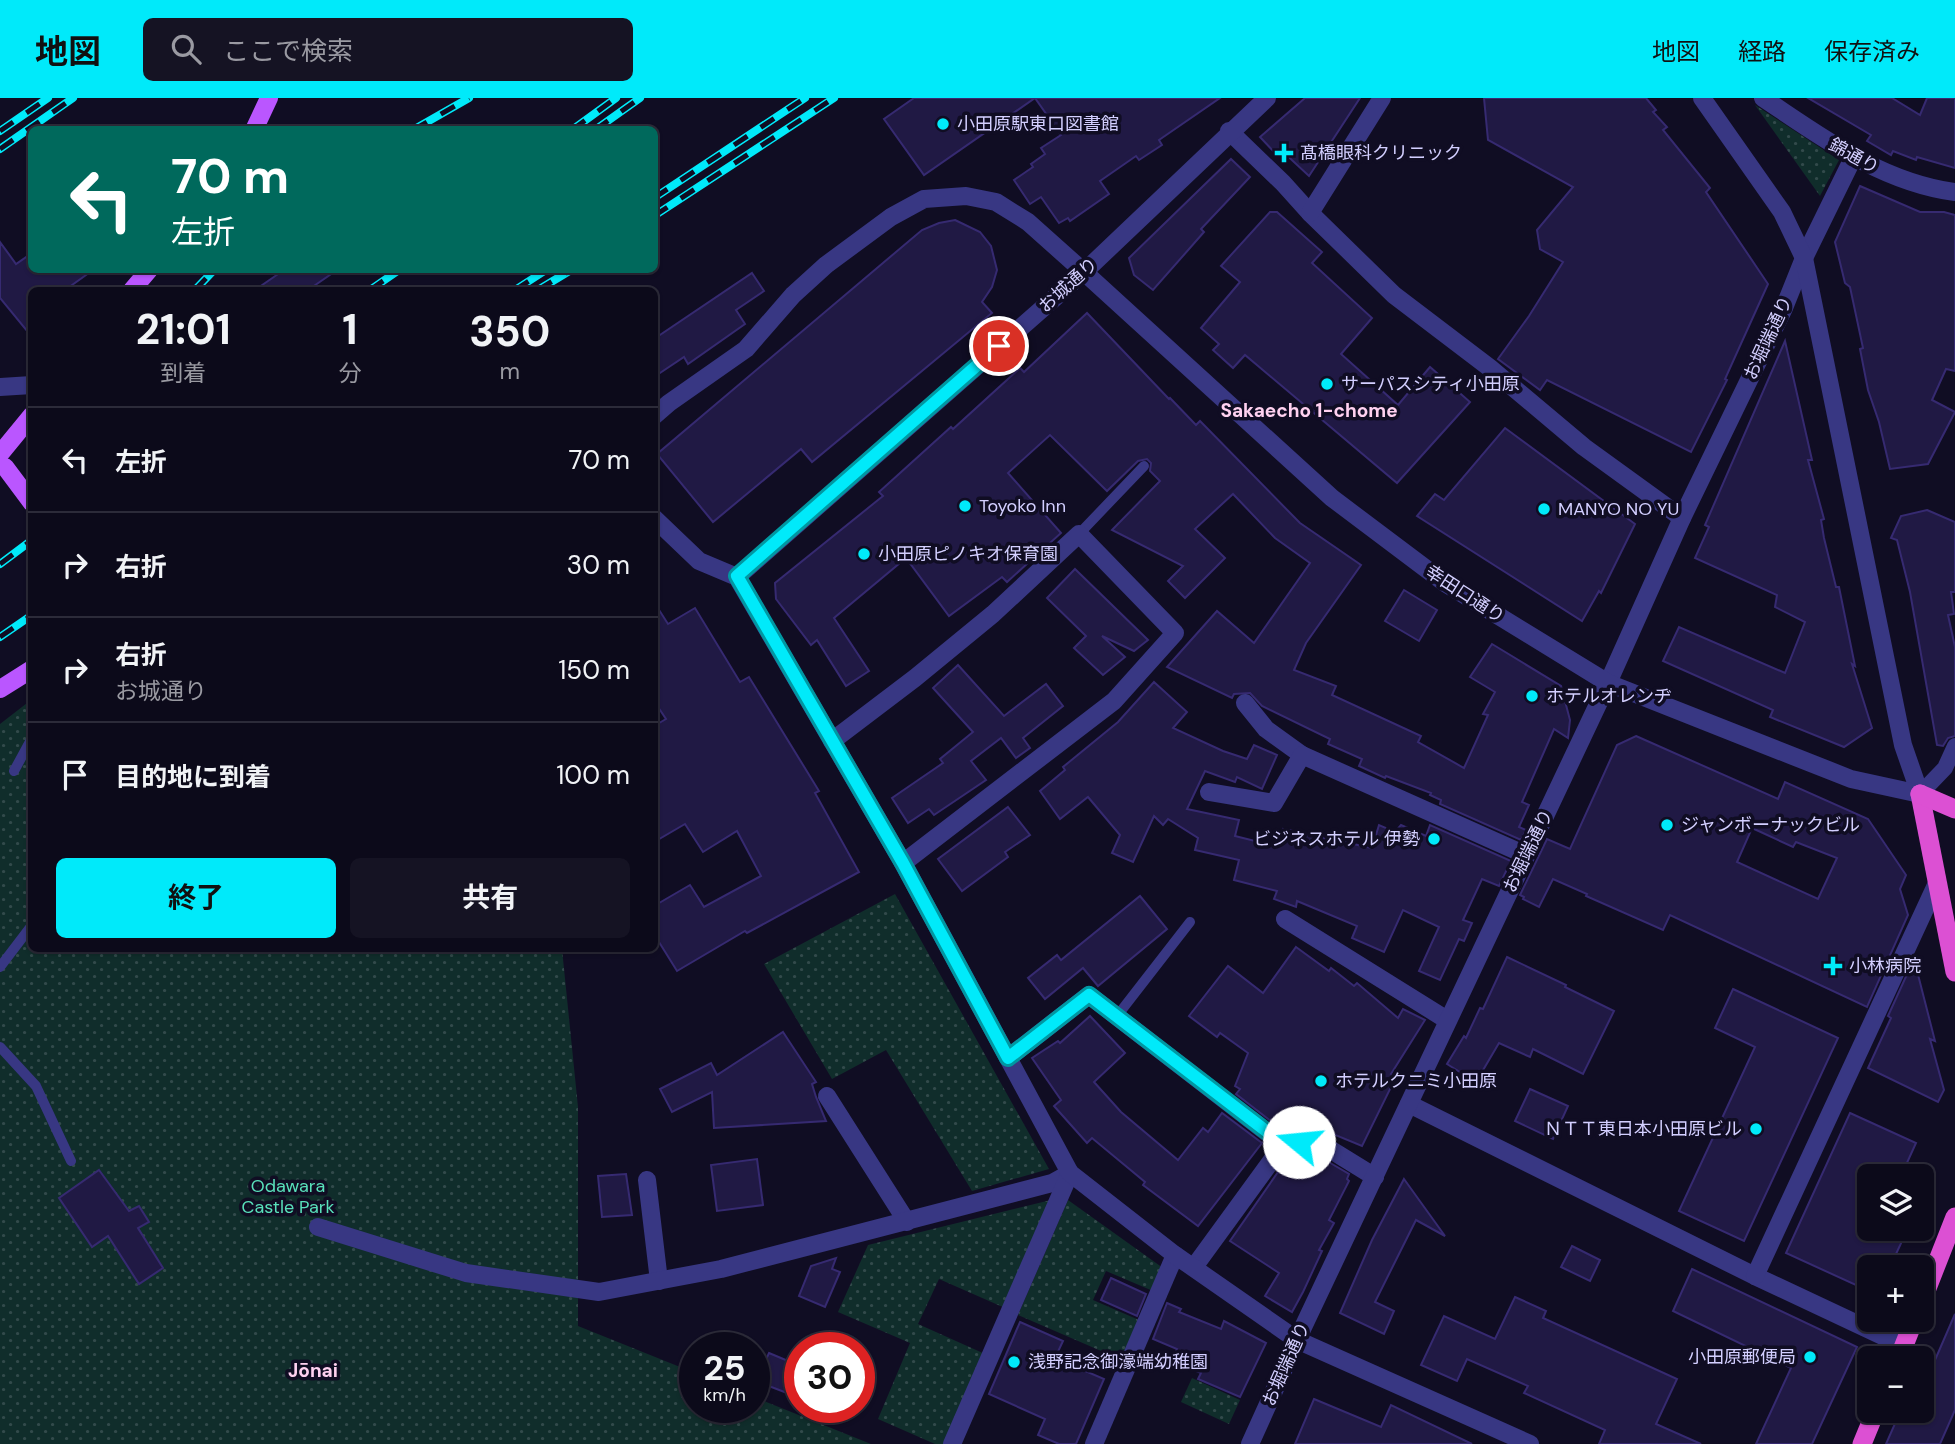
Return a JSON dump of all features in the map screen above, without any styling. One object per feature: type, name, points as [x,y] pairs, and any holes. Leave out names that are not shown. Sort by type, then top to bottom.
[{"type":"highway","points":[[1920,794],[1955,809]]},
{"type":"highway","points":[[1920,794],[1955,972]]},
{"type":"highway","points":[[1934,1270],[1955,1217]]},
{"type":"highway","points":[[1862,1444],[1871,1423]]},
{"type":"main road","points":[[256,126],[269,98]]},
{"type":"main road","points":[[135,287],[146,273]]},
{"type":"main road","points":[[28,421],[2,461],[28,497]]},
{"type":"main road","points":[[0,689],[28,672]]},
{"type":"street","name":"お城通り","points":[[737,576],[1084,271],[1266,98]]},
{"type":"street","points":[[1310,213],[1381,98]]},
{"type":"street","points":[[1702,98],[1782,212],[1804,258],[1903,745],[1920,794],[1945,768],[1955,746]]},
{"type":"street","name":"錦通り","points":[[1763,98],[1853,158],[1900,180],[1955,192]]},
{"type":"street","points":[[1229,131],[1394,295],[1490,368],[1584,447],[1682,518]]},
{"type":"street","name":"お堀端通り","points":[[1250,1444],[1853,158]]},
{"type":"street","name":"幸田口通り","points":[[658,413],[747,349],[793,295],[826,265],[891,217],[924,199],[966,197],[996,202],[1027,222],[1084,271],[1332,498],[1445,583],[1608,683],[1851,779],[1920,794]]},
{"type":"street","points":[[0,387],[28,384]]},
{"type":"street","points":[[658,522],[699,561],[737,576],[903,863],[1070,1173],[1175,1255],[1297,1340],[1530,1444]]},
{"type":"street","points":[[832,741],[993,614],[1079,534],[1175,633],[1114,701],[903,863]]},
{"type":"street","points":[[1245,703],[1266,730],[1302,755],[1526,855]]},
{"type":"street","points":[[1209,792],[1274,803],[1302,755]]},
{"type":"street","points":[[1755,1276],[1937,883]]},
{"type":"street","points":[[1285,919],[1447,1020]]},
{"type":"street","points":[[1008,1058],[1089,995],[1283,1144],[1315,1140],[1375,1177]]},
{"type":"street","points":[[827,1096],[907,1222]]},
{"type":"street","points":[[1409,1104],[1889,1346]]},
{"type":"street","points":[[1194,1267],[1283,1144]]},
{"type":"street","points":[[317,1227],[466,1273],[599,1292],[721,1269],[1052,1183],[1070,1173]]},
{"type":"street","points":[[952,1444],[1070,1173]]},
{"type":"street","points":[[647,1180],[659,1281]]},
{"type":"street","points":[[1094,1444],[1175,1255]]},
{"type":"lane","points":[[1079,534],[1144,466]]},
{"type":"lane","points":[[14,771],[28,745]]},
{"type":"lane","points":[[1117,1016],[1190,922]]},
{"type":"lane","points":[[0,967],[28,930]]},
{"type":"lane","points":[[0,1047],[36,1086],[71,1161]]},
{"type":"green space","points":[[1755,105],[1839,160],[1820,196]]},
{"type":"green space","name":"Odawara Castle Park","points":[[28,702],[28,952],[562,952],[578,1107],[578,1326],[679,1367],[679,1423],[770,1423],[770,1403],[784,1409],[784,1423],[819,1423],[871,1444],[0,1444],[0,724]]},
{"type":"green space","points":[[895,894],[1049,1169],[972,1191],[886,1050],[832,1079],[764,964]]},
{"type":"green space","points":[[1051,1200],[1005,1308],[939,1279],[918,1324],[985,1354],[944,1444],[935,1444],[878,1419],[910,1343],[838,1312],[868,1245]]},
{"type":"green space","points":[[1068,1200],[1163,1268],[1153,1291],[1106,1271],[1093,1300],[1139,1320],[1122,1360],[1018,1315]]},
{"type":"green space","points":[[1192,1378],[1240,1400],[1229,1424],[1181,1402]]},
{"type":"building","points":[[914,98],[1035,98],[924,175],[884,119]]},
{"type":"building","points":[[1035,98],[1220,98],[1159,140],[1162,145],[1139,160],[1136,156],[1100,181],[1109,194],[1070,221],[1068,218],[1059,223],[1041,197],[1030,204],[1014,180],[1033,167],[1031,164],[1045,154],[1041,148],[1061,135]]},
{"type":"building","points":[[1305,98],[1360,98],[1309,176],[1280,149],[1276,154],[1260,137]]},
{"type":"building","points":[[1484,98],[1646,98],[1656,110],[1653,112],[1667,127],[1663,130],[1710,188],[1706,192],[1768,284],[1725,379],[1727,380],[1691,452],[1547,380],[1540,390],[1498,359],[1563,262],[1540,249],[1537,230],[1573,187],[1488,140]]},
{"type":"building","points":[[1808,98],[1892,98],[1920,115],[1927,98],[1955,98],[1955,168],[1917,157],[1916,160],[1893,151],[1891,155],[1867,141],[1871,135]]},
{"type":"building","points":[[1231,159],[1250,177],[1201,229],[1204,232],[1153,290],[1134,275],[1129,258]]},
{"type":"building","points":[[1860,186],[1920,212],[1955,215],[1955,371],[1946,369],[1932,400],[1955,412],[1928,464],[1890,469],[1868,390],[1860,349],[1863,348],[1850,287],[1845,283],[1835,242]]},
{"type":"building","points":[[1270,212],[1277,212],[1322,252],[1312,263],[1372,318],[1341,354],[1398,405],[1430,367],[1470,402],[1397,483],[1245,355],[1233,368],[1213,350],[1219,344],[1201,328],[1240,282],[1221,266]]},
{"type":"building","points":[[955,220],[980,232],[991,246],[997,270],[992,287],[982,302],[992,313],[812,462],[801,449],[713,522],[658,453],[922,230]]},
{"type":"building","points":[[0,242],[16,264],[28,256],[28,273],[89,273],[69,287],[28,287],[28,332],[0,298]]},
{"type":"building","points":[[280,273],[333,273],[312,287],[259,287]]},
{"type":"building","points":[[752,273],[764,291],[736,310],[745,324],[688,364],[684,357],[658,374],[658,336]]},
{"type":"building","points":[[1087,313],[1169,399],[1196,425],[1200,421],[1300,523],[1361,565],[1306,643],[1294,670],[1336,686],[1332,695],[1421,736],[1418,742],[1464,768],[1488,715],[1483,714],[1495,692],[1470,677],[1492,644],[1561,686],[1570,720],[1568,738],[1554,729],[1522,802],[1529,805],[1519,827],[1526,830],[1521,840],[1440,804],[1441,800],[1430,795],[1431,793],[1386,776],[1385,778],[1359,766],[1362,759],[1328,744],[1330,739],[1262,706],[1250,693],[1234,694],[1232,698],[1167,667],[1217,611],[1254,643],[1310,563],[1275,538],[1233,494],[1195,529],[1225,558],[1185,598],[1168,581],[1183,566],[1112,530],[1160,481],[1150,471],[1151,463],[1147,459],[1138,461],[1107,491],[1050,435],[1008,473],[1061,533],[1007,582],[1002,577],[949,616],[906,558],[834,618],[869,671],[846,686],[817,640],[811,645],[776,599],[775,583],[883,496],[879,492],[951,427],[953,429],[1020,368],[1024,372]]},
{"type":"building","points":[[1785,341],[1812,460],[1808,460],[1824,519],[1821,520],[1824,538],[1836,587],[1839,587],[1855,666],[1852,664],[1872,728],[1844,747],[1770,717],[1773,710],[1663,661],[1679,627],[1785,673],[1805,622],[1775,607],[1777,595],[1695,558],[1709,527],[1705,525]]},
{"type":"building","name":"MANYO NO YU","points":[[1505,428],[1635,524],[1601,593],[1599,591],[1582,621],[1417,516],[1435,494],[1444,500]]},
{"type":"building","points":[[1927,510],[1955,522],[1955,592],[1951,592],[1954,614],[1948,615],[1955,647],[1955,736],[1948,738],[1943,746],[1937,745],[1910,592],[1897,540],[1891,538],[1901,516]]},
{"type":"building","points":[[1075,569],[1148,640],[1134,651],[1102,636],[1125,657],[1103,675],[1074,648],[1086,636],[1047,598]]},
{"type":"building","points":[[1404,590],[1437,610],[1419,641],[1385,621]]},
{"type":"building","points":[[658,608],[668,624],[695,608],[740,682],[749,677],[819,791],[815,793],[859,872],[747,933],[745,931],[677,971],[658,940],[658,904],[690,885],[704,907],[761,876],[737,831],[703,852],[685,824],[658,840],[658,724],[666,719],[658,707]]},
{"type":"building","points":[[958,665],[1004,716],[1046,684],[1063,706],[1023,738],[1030,748],[1016,758],[1001,738],[971,761],[986,780],[934,815],[929,809],[908,823],[892,798],[943,763],[940,759],[973,732],[933,688]]},
{"type":"building","points":[[1154,682],[1187,712],[1173,728],[1247,759],[1254,745],[1277,755],[1262,789],[1237,777],[1235,782],[1205,771],[1187,809],[1239,820],[1235,836],[1275,846],[1283,829],[1372,848],[1379,825],[1395,832],[1401,825],[1426,836],[1430,825],[1511,861],[1499,886],[1482,879],[1463,920],[1472,923],[1464,941],[1459,939],[1440,980],[1419,971],[1439,927],[1403,910],[1384,952],[1352,938],[1357,926],[1297,901],[1296,907],[1274,899],[1277,891],[1234,880],[1239,860],[1195,850],[1198,838],[1168,819],[1163,825],[1154,816],[1133,862],[1112,853],[1120,835],[1088,797],[1060,819],[1040,791],[1065,770],[1063,767],[1118,722]]},
{"type":"building","points":[[1636,736],[1778,799],[1785,782],[1868,819],[1906,875],[1900,889],[1908,915],[1867,1007],[1670,915],[1663,930],[1553,879],[1539,907],[1523,899],[1520,895],[1547,839],[1570,849],[1617,745]],"holes":[[[1752,828],[1793,847],[1796,842],[1837,858],[1818,899],[1737,862]]]},
{"type":"building","points":[[1008,807],[1030,835],[1005,852],[1008,857],[962,891],[938,859]]},
{"type":"building","points":[[1140,896],[1167,929],[1098,986],[1083,968],[1045,999],[1028,978],[1057,955],[1061,960]]},
{"type":"building","points":[[1296,947],[1329,971],[1331,968],[1354,986],[1357,983],[1398,1018],[1403,1009],[1425,1020],[1391,1074],[1396,1077],[1362,1146],[1292,1117],[1286,1133],[1236,1094],[1240,1089],[1235,1086],[1248,1053],[1220,1033],[1217,1037],[1189,1016],[1228,966],[1263,993]]},
{"type":"building","points":[[1507,957],[1614,1011],[1583,1074],[1533,1049],[1530,1057],[1499,1043],[1476,1082],[1447,1064],[1464,1036],[1466,1038],[1480,1008],[1483,1009]]},
{"type":"building","points":[[1914,959],[1935,1041],[1930,1039],[1944,1090],[1938,1102],[1868,1068]]},
{"type":"building","name":"ＮＴＴ東日本小田原ビル","points":[[1733,989],[1838,1038],[1744,1241],[1679,1211],[1755,1047],[1715,1028]]},
{"type":"building","points":[[1090,1016],[1125,1053],[1094,1082],[1121,1112],[1178,1160],[1203,1128],[1208,1132],[1222,1113],[1262,1143],[1198,1226],[1143,1185],[1145,1182],[1092,1138],[1087,1143],[1054,1106],[1061,1100],[1032,1058],[1058,1041],[1060,1043]]},
{"type":"building","points":[[783,1032],[816,1082],[812,1084],[826,1121],[714,1128],[712,1092],[672,1112],[660,1089],[711,1063],[717,1075]]},
{"type":"building","points":[[1530,1089],[1568,1106],[1553,1139],[1515,1121]]},
{"type":"building","points":[[1850,1113],[1916,1143],[1906,1164],[1857,1164],[1857,1241],[1902,1241],[1896,1255],[1857,1255],[1857,1286],[1786,1253]]},
{"type":"building","points":[[1320,1157],[1349,1174],[1349,1181],[1329,1220],[1334,1223],[1319,1250],[1322,1251],[1292,1312],[1265,1296],[1279,1273],[1230,1241],[1285,1162]]},
{"type":"building","points":[[757,1159],[763,1205],[717,1211],[711,1165]]},
{"type":"building","points":[[99,1170],[129,1211],[139,1206],[149,1222],[138,1228],[163,1268],[139,1284],[108,1236],[92,1247],[59,1198]]},
{"type":"building","points":[[626,1174],[632,1215],[602,1217],[598,1176]]},
{"type":"building","points":[[1404,1179],[1445,1236],[1416,1220],[1375,1302],[1394,1311],[1384,1334],[1340,1313],[1372,1240]]},
{"type":"building","points":[[1572,1246],[1600,1260],[1590,1281],[1561,1267]]},
{"type":"building","points":[[836,1258],[832,1269],[840,1272],[825,1307],[799,1296],[811,1266]]},
{"type":"building","name":"小田原郵便局","points":[[1692,1269],[1857,1347],[1812,1444],[1756,1444],[1791,1368],[1673,1311]]},
{"type":"building","points":[[1111,1278],[1146,1294],[1137,1316],[1101,1300]]},
{"type":"building","points":[[1515,1297],[1546,1311],[1543,1318],[1677,1379],[1656,1424],[1701,1444],[1599,1444],[1605,1430],[1524,1393],[1528,1386],[1467,1359],[1457,1381],[1421,1365],[1444,1316],[1495,1339]]},
{"type":"building","points":[[1167,1303],[1181,1309],[1179,1312],[1221,1329],[1224,1321],[1266,1343],[1240,1397],[1198,1379],[1201,1373],[1172,1361],[1177,1349],[1153,1339]]},
{"type":"building","points":[[1955,1314],[1955,1410],[1940,1444],[1886,1444],[1895,1423],[1934,1423],[1934,1362]]},
{"type":"building","points":[[1020,1322],[1063,1341],[1055,1358],[1104,1379],[1076,1444],[1059,1444],[1038,1435],[1045,1419],[989,1394]]},
{"type":"building","points":[[770,1353],[784,1359],[784,1392],[770,1386]]},
{"type":"building","points":[[1314,1399],[1381,1427],[1391,1405],[1472,1444],[1295,1444]]},
{"type":"railway","points":[[0,131],[48,98]]},
{"type":"railway","points":[[33,126],[73,98]]},
{"type":"railway","points":[[420,126],[469,98]]},
{"type":"railway","points":[[578,126],[616,98]]},
{"type":"railway","points":[[601,126],[640,98]]},
{"type":"railway","points":[[658,195],[805,98]]},
{"type":"railway","points":[[658,213],[834,98]]},
{"type":"railway","points":[[0,149],[28,129]]},
{"type":"railway","points":[[198,287],[211,273]]},
{"type":"railway","points":[[374,287],[395,273]]},
{"type":"railway","points":[[520,287],[541,273]]},
{"type":"railway","points":[[543,287],[566,273]]},
{"type":"railway","points":[[0,564],[28,543]]},
{"type":"railway","points":[[0,637],[28,618]]},
{"type":"place","name":"小田原駅東口図書館","points":[[943,124]]},
{"type":"place","name":"髙橋眼科クリニック","points":[[1284,153]]},
{"type":"place","name":"サーパスシティ小田原","points":[[1327,384]]},
{"type":"place","name":"Toyoko Inn","points":[[965,506]]},
{"type":"place","name":"MANYO NO YU","points":[[1544,509]]},
{"type":"place","name":"小田原ピノキオ保育園","points":[[864,554]]},
{"type":"place","name":"ホテルオレンヂ","points":[[1532,696]]},
{"type":"place","name":"ジャンボーナックビル","points":[[1667,825]]},
{"type":"place","name":"ビジネスホテル 伊勢","points":[[1434,839]]},
{"type":"place","name":"小林病院","points":[[1833,966]]},
{"type":"place","name":"ホテルクニミ小田原","points":[[1321,1081]]},
{"type":"place","name":"ＮＴＴ東日本小田原ビル","points":[[1756,1129]]},
{"type":"place","name":"小田原郵便局","points":[[1810,1357]]},
{"type":"place","name":"浅野記念御濠端幼稚園","points":[[1014,1362]]},
{"type":"district","name":"Sakaecho 1-chome","points":[[1309,410]]},
{"type":"district","name":"Jōnai","points":[[313,1370]]},
{"type":"route","points":[[999,346],[737,576],[903,863],[1008,1058],[1089,995],[1283,1144],[1299,1142]]}]
